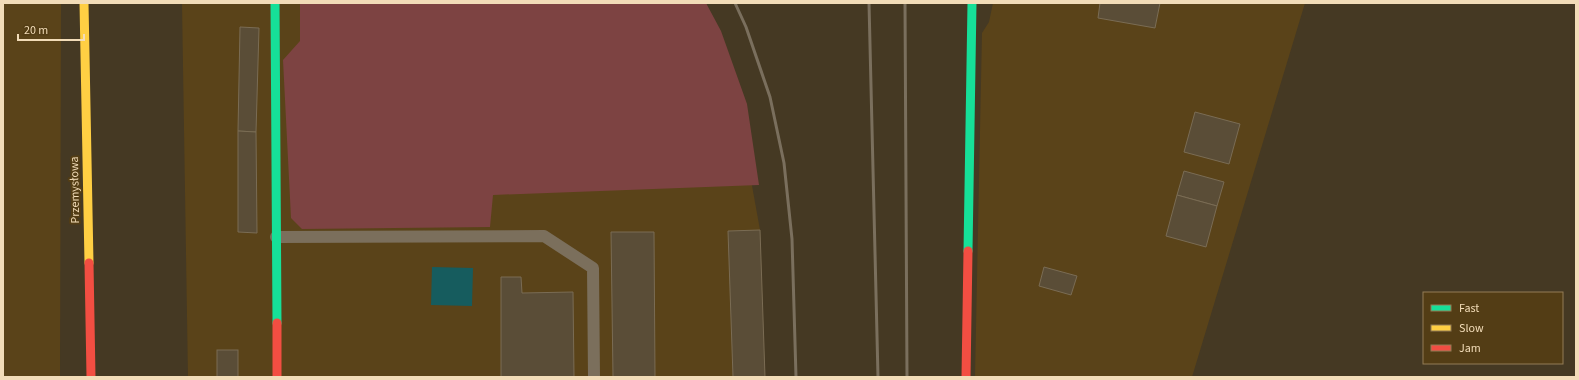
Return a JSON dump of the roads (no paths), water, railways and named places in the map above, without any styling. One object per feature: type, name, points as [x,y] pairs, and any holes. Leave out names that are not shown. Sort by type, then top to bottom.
[{"type":"street","name":"Przemysłowa","points":[[84,3],[91,377]]},
{"type":"street","points":[[275,3],[277,377]]},
{"type":"street","points":[[966,377],[972,3]]},
{"type":"lane","points":[[276,237],[544,236],[593,268],[594,377]]},
{"type":"water","points":[[432,267],[473,268],[472,306],[431,305]]},
{"type":"railway","points":[[735,3],[746,27],[770,97],[784,163],[792,239],[796,377]]},
{"type":"railway","points":[[869,3],[878,377]]},
{"type":"railway","points":[[905,3],[907,377]]}]
